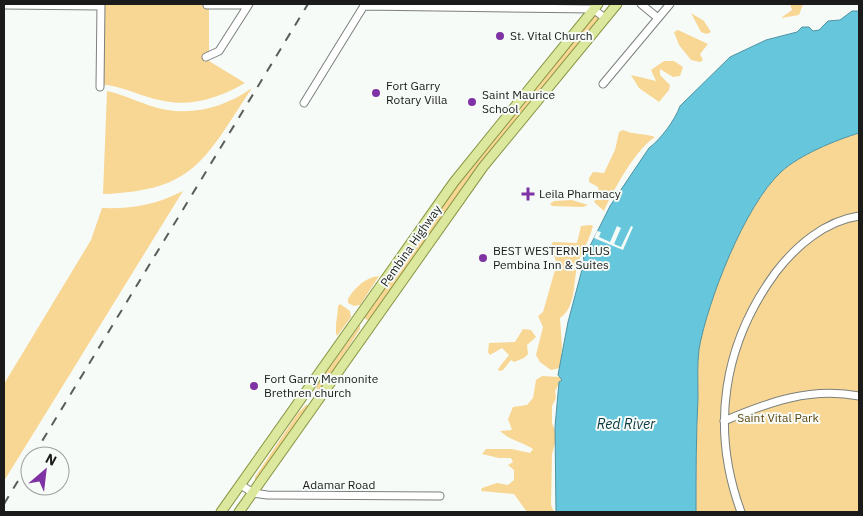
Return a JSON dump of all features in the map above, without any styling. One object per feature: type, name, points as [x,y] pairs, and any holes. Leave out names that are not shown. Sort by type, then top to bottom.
[{"type":"main road","name":"Pembina Highway","points":[[238,512],[456,203],[501,143],[617,4]]},
{"type":"main road","name":"Pembina Highway","points":[[221,512],[459,176],[596,7]]},
{"type":"main road","points":[[541,73],[552,82]]},
{"type":"street","points":[[641,4],[658,18]]},
{"type":"street","points":[[603,84],[670,4]]},
{"type":"street","points":[[4,5],[101,5],[100,87]]},
{"type":"street","points":[[206,5],[249,5]]},
{"type":"street","points":[[206,57],[219,51],[249,5]]},
{"type":"street","points":[[304,103],[364,5],[596,7],[605,18]]},
{"type":"street","points":[[742,512],[728,465],[724,422],[728,382],[734,350],[760,295],[789,255],[811,236],[835,224],[859,216]]},
{"type":"street","points":[[724,422],[776,400],[797,395],[837,393],[859,396]]},
{"type":"street","name":"Adamar Road","points":[[241,485],[253,493],[287,496],[440,496]]},
{"type":"green space","points":[[101,4],[209,4],[209,61],[245,83],[226,93],[206,100],[185,103],[156,99],[117,87],[100,84]]},
{"type":"green space","points":[[790,4],[803,4],[799,15],[781,18],[792,10]]},
{"type":"green space","points":[[593,9],[605,18],[503,142],[372,323],[360,315],[454,182]]},
{"type":"green space","points":[[691,13],[704,21],[711,32],[707,34],[701,32]]},
{"type":"green space","points":[[678,30],[708,44],[700,54],[703,60],[700,62],[691,60],[679,45],[674,32]]},
{"type":"green space","points":[[664,61],[674,61],[683,67],[680,76],[673,77],[660,69],[660,75],[670,85],[669,90],[659,102],[639,88],[631,75],[656,81],[651,70]]},
{"type":"green space","points":[[252,88],[209,152],[179,178],[159,186],[103,194],[107,91],[162,109],[189,111],[202,110],[228,102]]},
{"type":"green space","points":[[623,130],[655,137],[633,160],[613,192],[604,211],[594,202],[599,192],[598,187],[589,182],[589,178],[593,172],[604,173],[615,150],[619,132]]},
{"type":"green space","name":"Saint Vital Park","points":[[859,133],[859,512],[696,512],[699,349],[710,305],[730,254],[754,207],[767,187],[781,172],[808,154]]},
{"type":"green space","points":[[183,191],[26,446],[20,446],[20,455],[4,481],[4,384],[91,240],[102,208],[124,208],[163,200]]},
{"type":"green space","points":[[572,200],[588,205],[583,207],[552,206],[550,204],[554,201]]},
{"type":"green space","points":[[581,226],[593,226],[589,239],[577,267],[570,306],[560,318],[562,347],[560,368],[551,370],[540,362],[536,355],[543,327],[538,316],[543,312],[557,263],[550,247],[553,242],[577,243]]},
{"type":"green space","points":[[379,276],[360,305],[354,306],[348,303],[348,299],[357,287],[370,278]]},
{"type":"green space","points":[[340,304],[350,311],[351,317],[337,336],[336,326],[338,306]]},
{"type":"green space","points":[[360,325],[360,329],[326,382],[316,392],[317,385]]},
{"type":"green space","points":[[523,329],[531,330],[536,337],[527,345],[528,354],[514,362],[511,360],[503,370],[499,371],[498,369],[509,355],[502,348],[490,355],[488,352],[489,343],[515,342]]},
{"type":"green space","points":[[542,376],[560,377],[561,380],[555,391],[556,398],[552,406],[552,423],[557,436],[552,454],[551,505],[554,512],[527,512],[514,494],[481,491],[482,488],[497,483],[508,485],[514,480],[514,470],[508,465],[513,462],[511,458],[499,458],[482,454],[486,449],[512,449],[530,453],[533,449],[500,431],[512,430],[508,419],[513,407],[527,405],[533,398],[536,380]]},
{"type":"green space","points":[[307,404],[307,408],[255,482],[255,477],[298,413]]},
{"type":"water","name":"Red River","points":[[852,11],[859,11],[859,133],[808,154],[781,172],[768,187],[754,207],[730,254],[711,305],[698,355],[696,512],[556,512],[555,427],[559,382],[562,380],[558,375],[568,322],[584,262],[583,253],[591,244],[610,206],[649,148],[667,129],[680,106],[730,57],[766,40],[797,32],[802,27],[809,27],[813,31],[819,30],[828,21],[840,20]]},
{"type":"pier","points":[[617,226],[621,228],[614,244],[621,247],[631,226],[633,227],[623,250],[594,238],[597,231],[601,232],[599,237],[610,242]]},
{"type":"railway","points":[[39,446],[308,4]]},
{"type":"railway","points":[[4,504],[20,478]]},
{"type":"place","name":"St. Vital Church","points":[[500,36]]},
{"type":"place","name":"Fort Garry Rotary Villa","points":[[376,93]]},
{"type":"place","name":"Saint Maurice School","points":[[472,102]]},
{"type":"place","name":"Leila Pharmacy","points":[[528,194]]},
{"type":"place","name":"BEST WESTERN PLUS Pembina Inn & Suites","points":[[483,258]]},
{"type":"place","name":"Fort Garry Mennonite Brethren church","points":[[254,386]]}]
